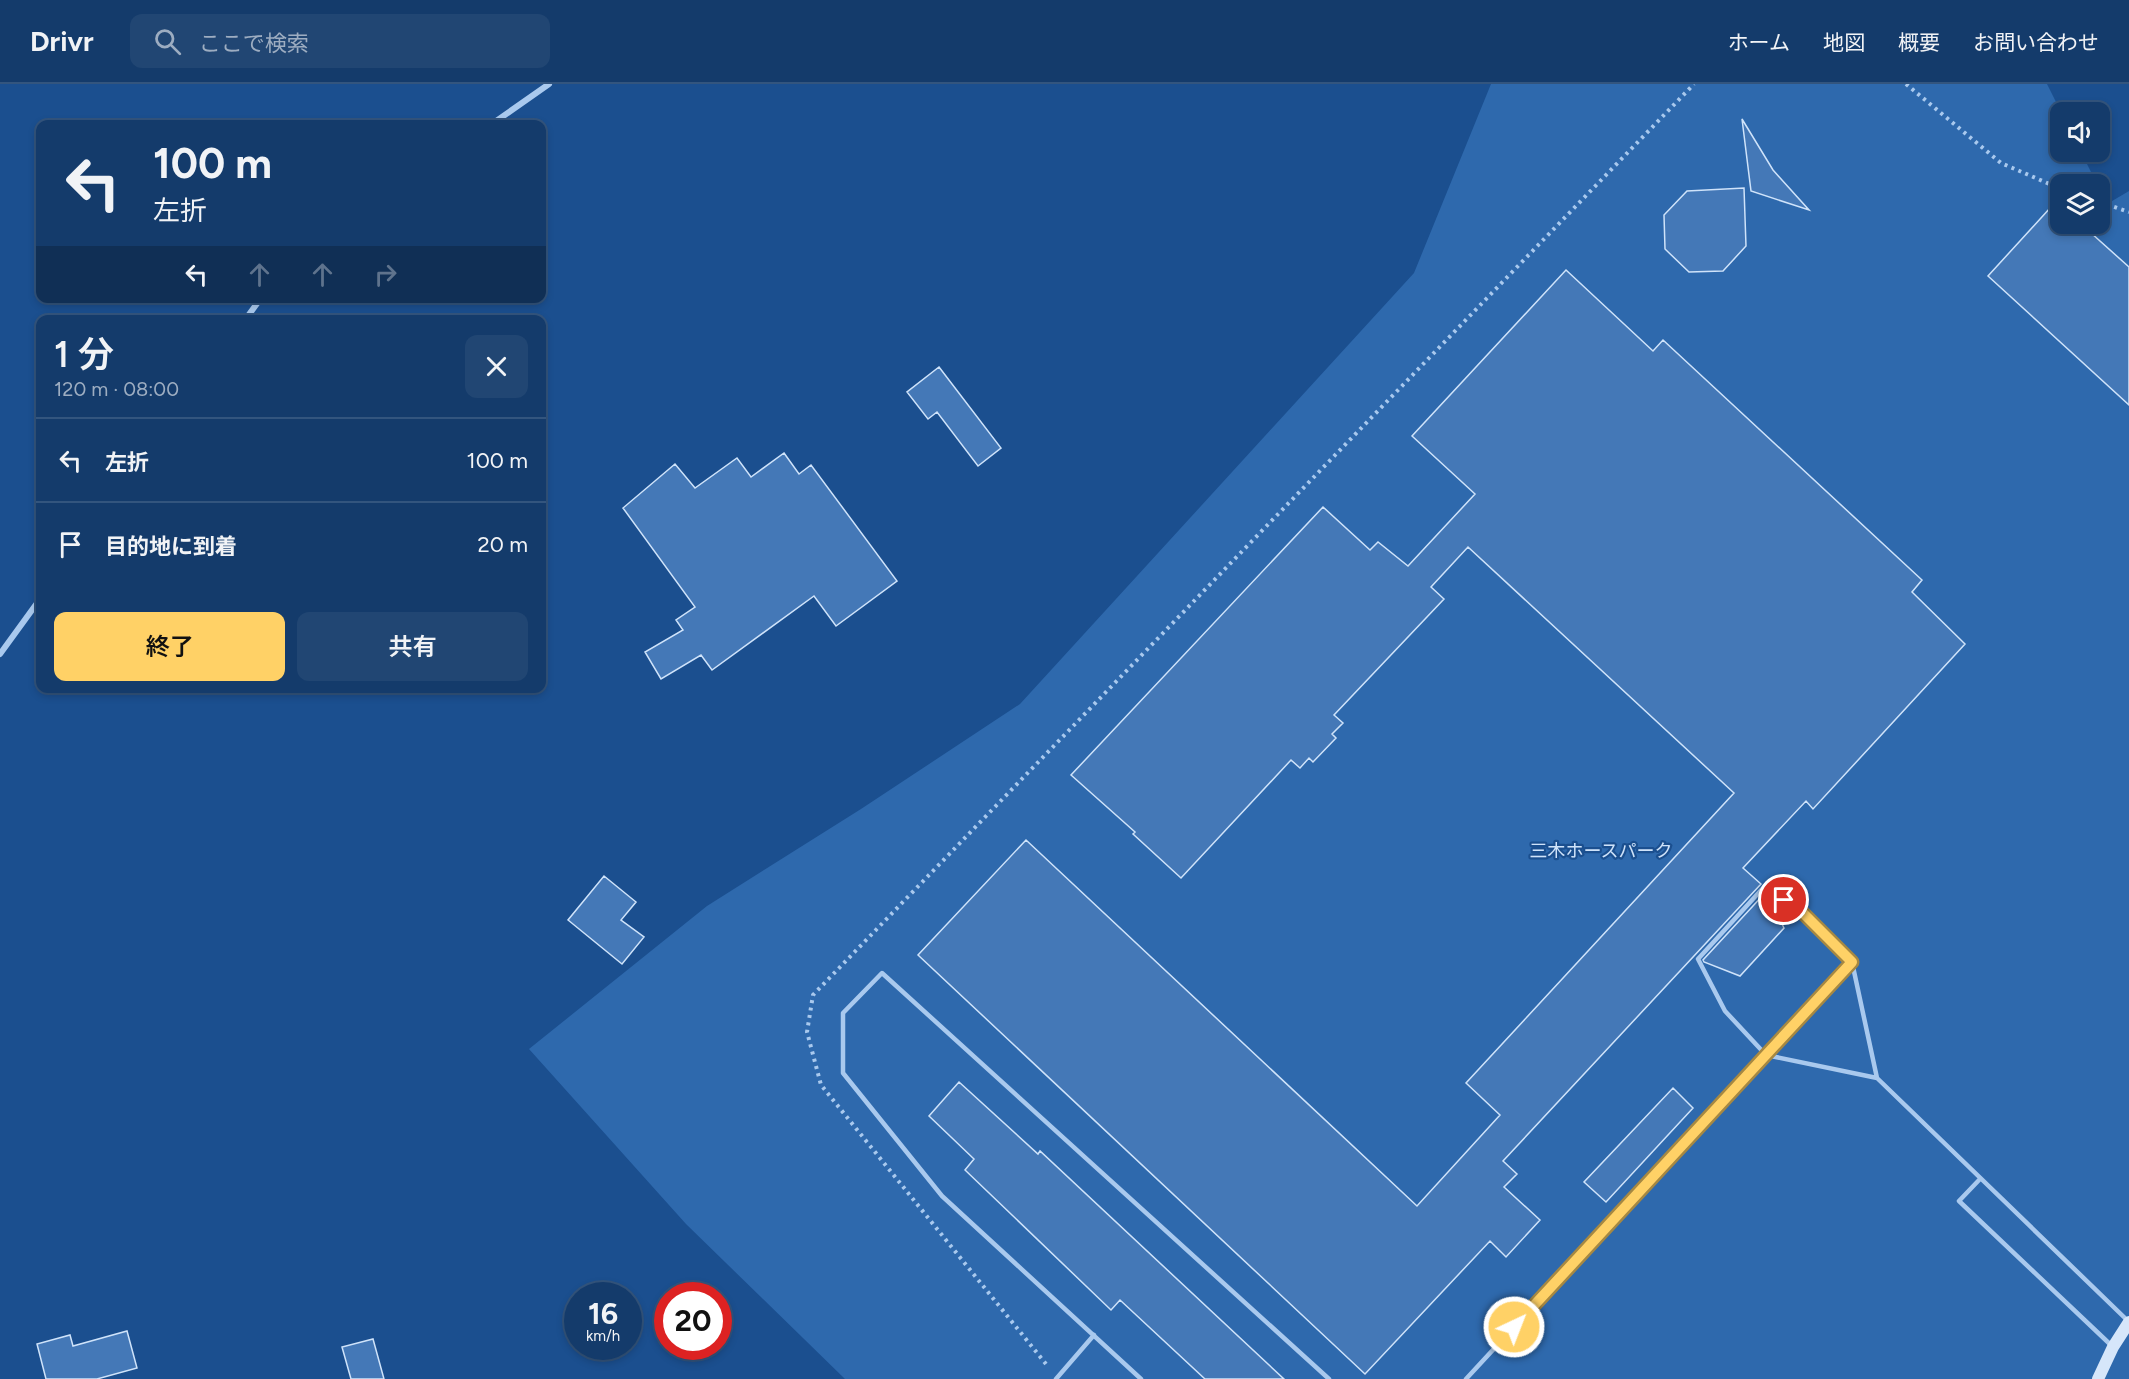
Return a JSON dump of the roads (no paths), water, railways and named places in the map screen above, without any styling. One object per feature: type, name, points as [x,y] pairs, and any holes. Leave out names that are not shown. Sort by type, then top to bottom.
[{"type":"street","points":[[498,120],[549,84]]},
{"type":"street","points":[[0,654],[36,604]]},
{"type":"street","points":[[2098,1379],[2113,1347],[2129,1322]]},
{"type":"lane","points":[[1877,1078],[1852,962],[1803,913],[1764,887],[1698,959],[1725,1011],[1766,1055],[1877,1078],[2129,1322]]},
{"type":"lane","points":[[1466,1379],[1852,962]]},
{"type":"lane","points":[[1141,1379],[942,1196],[843,1073],[843,1013],[882,973],[1329,1379]]},
{"type":"lane","points":[[1980,1179],[1959,1201],[2113,1347]]},
{"type":"lane","points":[[1056,1378],[1094,1335]]},
{"type":"park label","name":"三木ホースパーク","points":[[1601,851]]}]
